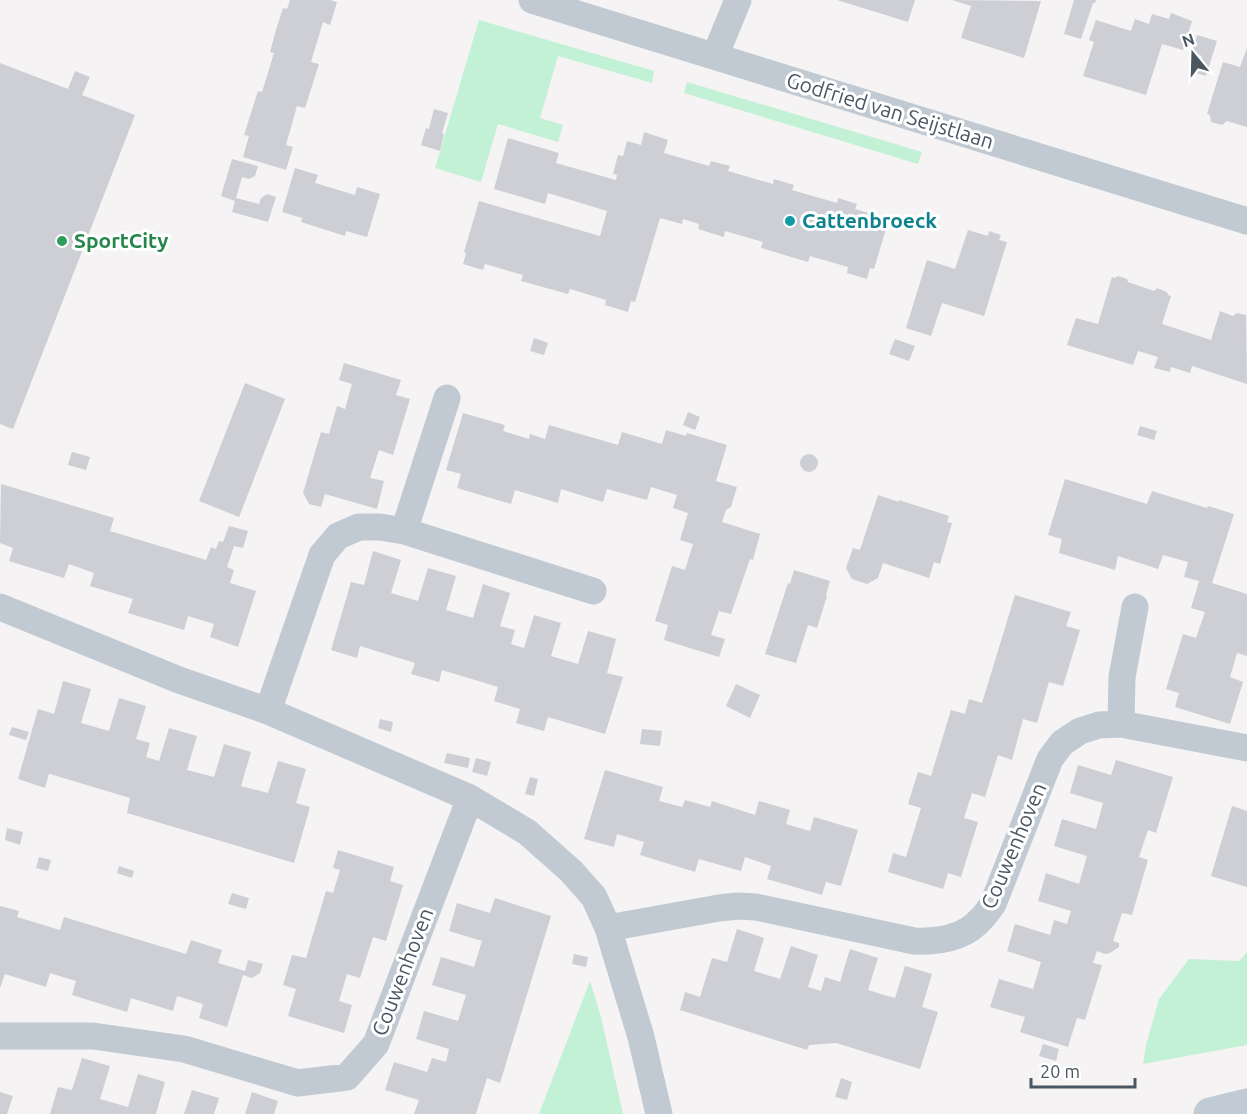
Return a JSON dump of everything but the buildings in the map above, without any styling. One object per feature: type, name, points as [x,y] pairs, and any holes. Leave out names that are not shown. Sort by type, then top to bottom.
[{"type":"street","name":"Godfried van Seijstlaan","points":[[532,0],[1247,221]]},
{"type":"street","points":[[715,56],[738,0]]},
{"type":"street","points":[[404,531],[447,398]]},
{"type":"street","points":[[268,711],[322,555],[338,536],[358,527],[380,527],[404,531],[593,591]]},
{"type":"street","points":[[0,607],[179,680],[268,711],[470,798],[527,832],[571,871],[594,897],[608,928],[641,1037],[659,1114]]},
{"type":"street","points":[[1121,724],[1122,677],[1135,607]]},
{"type":"street","name":"Couwenhoven","points":[[608,928],[738,906],[756,907],[914,940],[931,942],[951,939],[980,921],[993,904],[1050,759],[1062,743],[1080,730],[1099,725],[1121,724],[1247,748]]},
{"type":"street","name":"Couwenhoven","points":[[0,1036],[93,1036],[184,1049],[298,1083],[346,1077],[376,1044],[470,798]]},
{"type":"street","points":[[1210,1114],[1247,1105]]},
{"type":"green space","points":[[479,20],[654,71],[652,83],[558,56],[540,118],[563,125],[558,142],[498,124],[481,182],[435,168]]},
{"type":"green space","points":[[687,82],[922,152],[918,164],[684,93]]},
{"type":"green space","points":[[1247,952],[1247,1045],[1143,1064],[1159,999],[1189,959],[1239,961]]},
{"type":"green space","points":[[590,981],[601,1017],[623,1114],[539,1114]]},
{"type":"place","name":"Cattenbroeck","points":[[790,221]]},
{"type":"place","name":"SportCity","points":[[62,241]]}]
